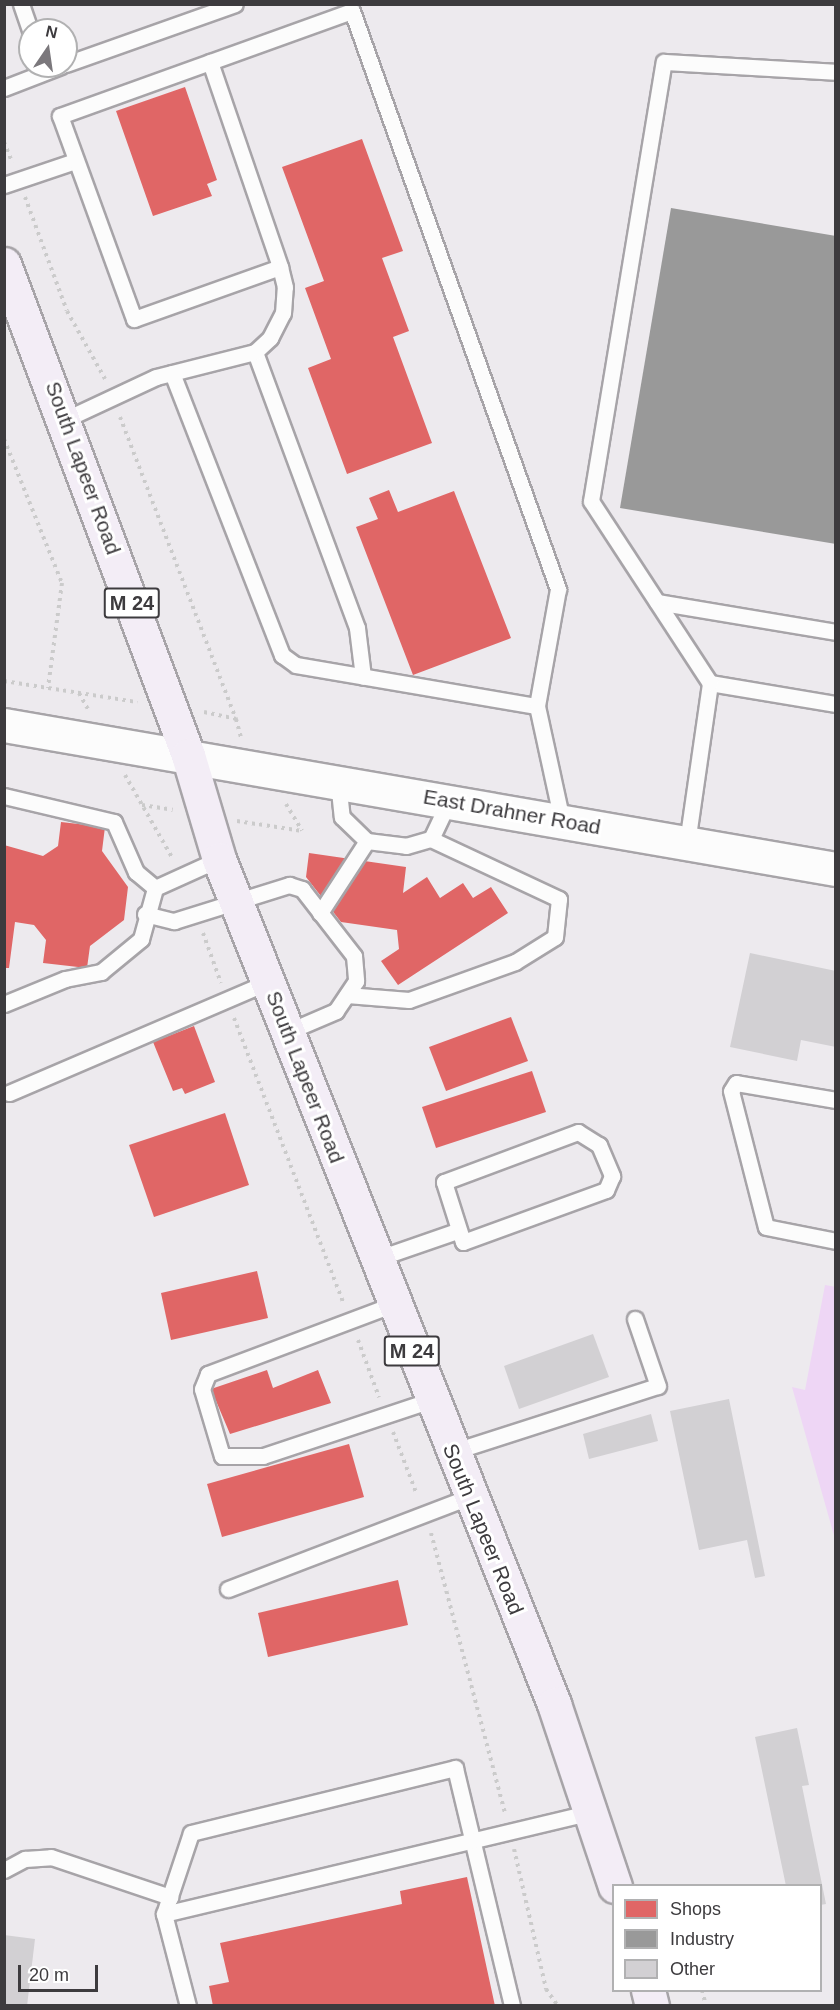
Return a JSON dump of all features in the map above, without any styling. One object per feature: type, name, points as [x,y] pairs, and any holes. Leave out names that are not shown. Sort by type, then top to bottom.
[{"type":"main road","name":"South Lapeer Road","points":[[4,264],[66,419],[188,755],[219,859],[470,1497],[591,1812],[614,1884]]},
{"type":"street","name":"East Drahner Road","points":[[4,725],[188,755],[836,869]]},
{"type":"lane","points":[[78,60],[235,4]]},
{"type":"lane","points":[[280,267],[134,319],[60,116],[352,10],[558,589],[537,706],[562,821]]},
{"type":"lane","points":[[66,419],[172,373],[255,352],[270,338],[283,313],[280,267],[210,62]]},
{"type":"lane","points":[[687,843],[710,683],[591,501],[664,62],[836,72]]},
{"type":"lane","points":[[4,88],[26,78]]},
{"type":"lane","points":[[12,182],[75,160]]},
{"type":"lane","points":[[255,352],[357,628],[363,677]]},
{"type":"lane","points":[[172,373],[282,655],[296,665],[537,706]]},
{"type":"lane","points":[[657,602],[836,632]]},
{"type":"lane","points":[[710,683],[836,704]]},
{"type":"lane","points":[[338,782],[342,817],[367,841],[406,846],[431,839],[559,899],[555,937],[514,962],[408,1000],[347,995]]},
{"type":"lane","points":[[4,796],[114,822],[136,872],[155,888]]},
{"type":"lane","points":[[431,839],[449,801]]},
{"type":"lane","points":[[320,914],[367,841]]},
{"type":"lane","points":[[4,1004],[65,979],[101,972],[141,939],[145,914],[155,888],[219,859]]},
{"type":"lane","points":[[145,914],[174,921],[237,904],[289,885],[302,889],[354,956],[356,981],[336,1011],[287,1032]]},
{"type":"lane","points":[[9,1093],[268,982]]},
{"type":"lane","points":[[836,1100],[736,1083],[731,1091],[766,1227],[836,1241]]},
{"type":"lane","points":[[578,1132],[599,1145],[612,1176],[606,1190],[469,1242],[457,1231],[444,1182],[578,1132]]},
{"type":"lane","points":[[376,1259],[457,1231]]},
{"type":"lane","points":[[394,1304],[208,1374],[202,1389],[222,1456],[263,1456],[431,1400]]},
{"type":"lane","points":[[452,1452],[658,1386],[635,1319]]},
{"type":"lane","points":[[228,1588],[470,1497]]},
{"type":"lane","points":[[188,2006],[164,1914],[191,1833],[455,1768],[474,1839],[512,2006]]},
{"type":"lane","points":[[164,1914],[591,1812]]},
{"type":"lane","points":[[4,1870],[25,1859],[51,1857],[170,1897]]},
{"type":"path","points":[[4,142],[12,182],[67,311],[113,397],[238,728]]},
{"type":"path","points":[[4,439],[62,583],[48,688]]},
{"type":"path","points":[[4,681],[74,692]]},
{"type":"path","points":[[207,713],[236,719]]},
{"type":"path","points":[[133,790],[180,876]]},
{"type":"path","points":[[196,915],[424,1514],[510,1831],[543,1976],[558,2006]]},
{"type":"shaded area","points":[[825,1285],[836,1287],[835,1539],[792,1387],[805,1390]]},
{"type":"building: Shops","points":[[185,87],[217,180],[207,184],[212,196],[153,216],[116,111]]},
{"type":"building: Shops","points":[[362,139],[403,251],[382,258],[409,331],[393,337],[432,443],[347,474],[308,368],[331,359],[305,288],[324,281],[282,167]]},
{"type":"building: Shops","points":[[389,490],[398,512],[454,491],[511,638],[413,675],[356,527],[378,519],[369,498]]},
{"type":"building: Shops","points":[[61,822],[105,827],[102,851],[128,887],[124,920],[90,946],[87,968],[43,963],[46,940],[34,925],[15,922],[9,968],[4,968],[4,845],[43,856],[58,846]]},
{"type":"building: Shops","points":[[309,853],[406,867],[403,893],[427,877],[440,898],[463,883],[473,898],[491,887],[508,913],[398,985],[381,961],[399,949],[397,930],[341,922],[306,877]]},
{"type":"building: Shops","points":[[511,1017],[528,1061],[446,1091],[429,1047]]},
{"type":"building: Shops","points":[[194,1026],[215,1082],[185,1094],[182,1088],[173,1091],[153,1042]]},
{"type":"building: Shops","points":[[532,1071],[546,1112],[436,1148],[422,1107]]},
{"type":"building: Shops","points":[[225,1113],[249,1185],[154,1217],[129,1145]]},
{"type":"building: Shops","points":[[257,1271],[268,1318],[171,1340],[161,1293]]},
{"type":"building: Shops","points":[[267,1370],[273,1388],[318,1370],[331,1403],[230,1434],[211,1389]]},
{"type":"building: Shops","points":[[349,1444],[364,1497],[222,1537],[207,1484]]},
{"type":"building: Shops","points":[[398,1580],[408,1625],[268,1657],[258,1613]]},
{"type":"building: Shops","points":[[467,1877],[495,2006],[213,2006],[209,1986],[229,1982],[220,1943],[402,1904],[400,1891]]},
{"type":"building: Industry","points":[[671,208],[836,236],[836,544],[620,508]]},
{"type":"building: Other","points":[[750,953],[836,971],[836,1047],[801,1040],[797,1061],[730,1047]]},
{"type":"building: Other","points":[[593,1334],[609,1377],[519,1409],[504,1366]]},
{"type":"building: Other","points":[[729,1399],[765,1576],[755,1578],[747,1540],[699,1550],[670,1411]]},
{"type":"building: Other","points":[[651,1414],[658,1441],[589,1459],[583,1434]]},
{"type":"building: Other","points":[[797,1728],[809,1785],[802,1786],[822,1884],[786,1884],[755,1737]]},
{"type":"building: Other","points":[[822,1884],[826,1904],[822,1905]]},
{"type":"building: Other","points":[[4,1935],[35,1939],[27,2006],[4,2006]]}]
